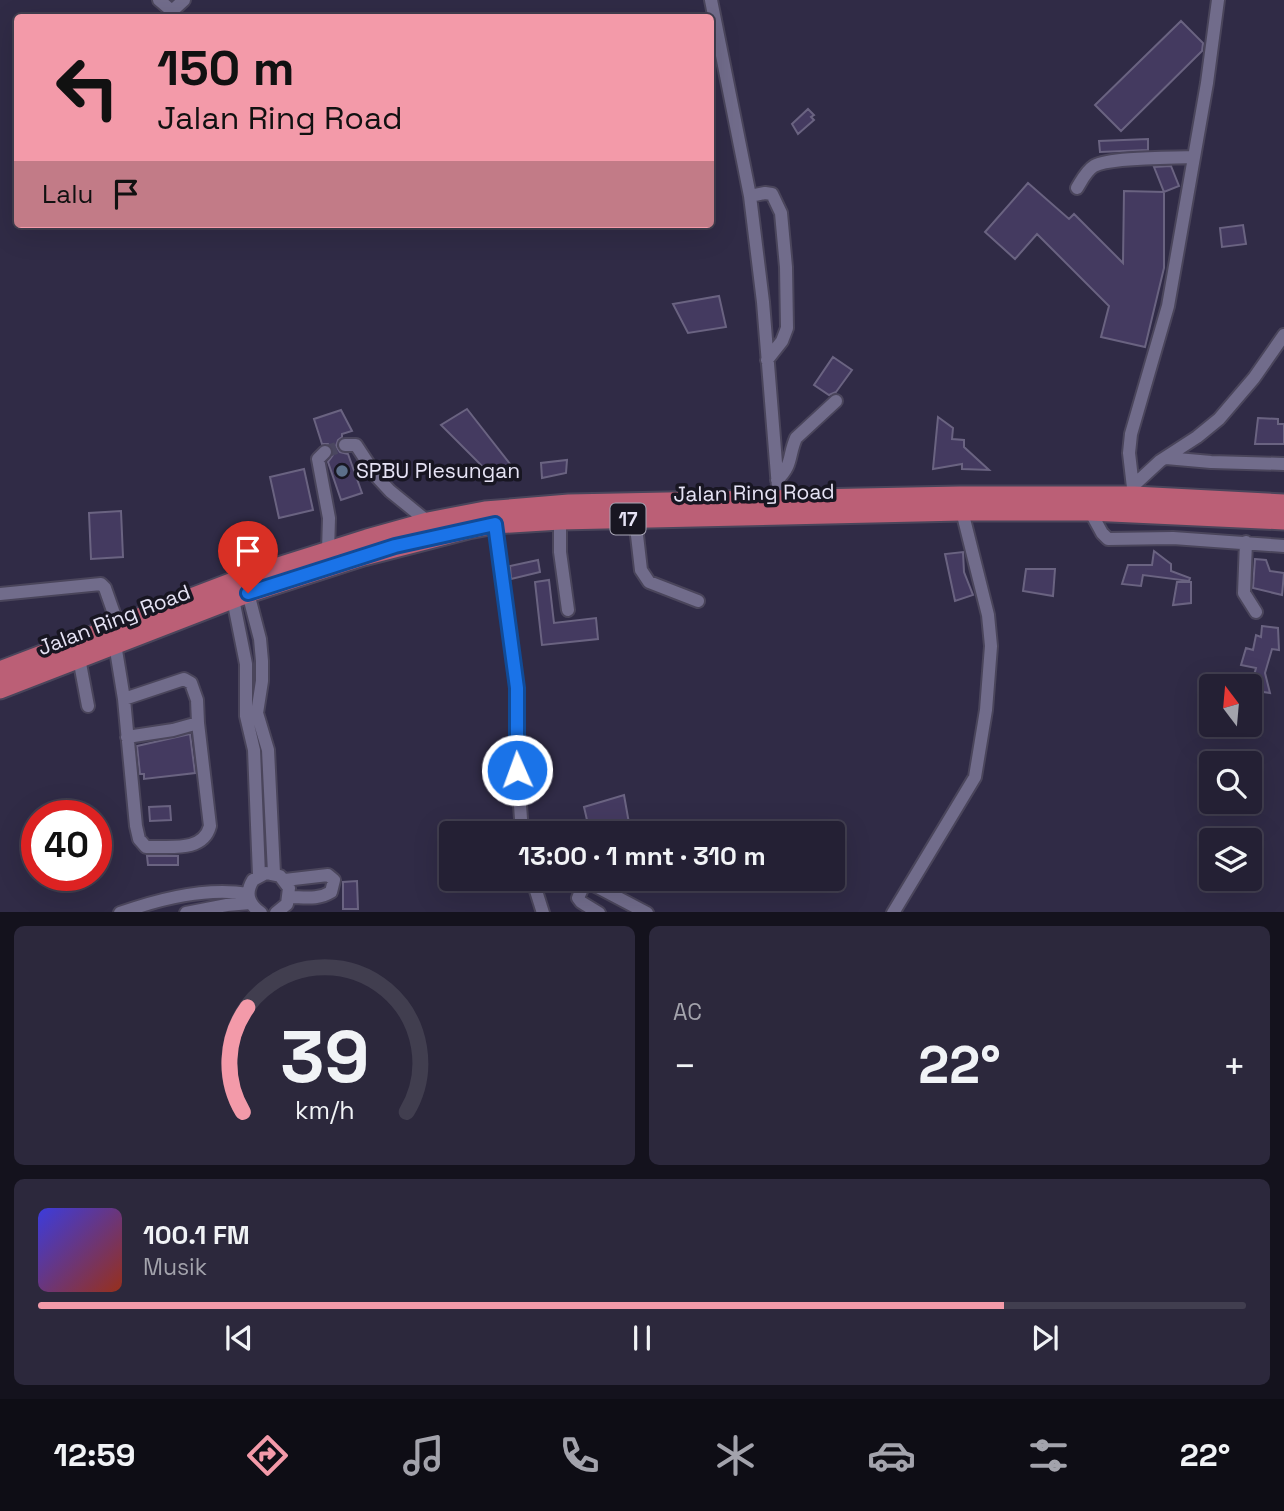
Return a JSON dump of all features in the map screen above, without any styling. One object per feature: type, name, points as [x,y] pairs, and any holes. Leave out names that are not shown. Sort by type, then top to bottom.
[{"type":"highway","name":"Jalan Ring Road","points":[[226,597],[328,551],[428,522],[515,507],[778,490],[1133,491],[1247,510],[1284,520]]},
{"type":"highway","name":"Jalan Ring Road","points":[[0,671],[226,597],[395,546],[495,524],[560,520],[962,511],[1247,510],[1284,504]]},
{"type":"highway","name":"Jalan Ring Road","points":[[0,689],[79,658],[116,635]]},
{"type":"street","points":[[159,0],[172,11],[184,0]]},
{"type":"street","points":[[1133,491],[1129,453],[1131,434],[1168,306],[1218,0]]},
{"type":"street","points":[[714,15],[750,196],[763,302],[778,490]]},
{"type":"street","points":[[1077,188],[1095,165],[1193,158]]},
{"type":"street","points":[[750,196],[772,194],[781,213],[786,267],[787,328],[782,341],[767,360]]},
{"type":"street","points":[[1133,491],[1166,458],[1197,438],[1219,419],[1254,378],[1284,335]]},
{"type":"street","points":[[778,490],[790,466],[796,438],[836,401]]},
{"type":"street","points":[[345,445],[356,445],[377,477],[390,491],[428,522]]},
{"type":"street","points":[[325,453],[318,459],[329,518],[328,551]]},
{"type":"street","points":[[1166,458],[1211,463],[1284,464]]},
{"type":"street","points":[[893,912],[975,777],[986,710],[991,646],[988,615],[962,511]]},
{"type":"street","points":[[1090,511],[1108,539],[1173,538],[1284,546]]},
{"type":"street","points":[[635,518],[641,570],[645,578],[698,601]]},
{"type":"street","points":[[560,520],[560,552],[568,610]]},
{"type":"street","points":[[495,524],[516,680],[516,749],[521,821]]},
{"type":"street","points":[[1246,542],[1244,593],[1256,612]]},
{"type":"street","points":[[0,594],[101,584],[105,588],[116,635],[136,827],[146,847],[196,845],[208,835],[211,826],[197,700],[191,683],[184,679],[124,699]]},
{"type":"street","points":[[226,597],[246,664],[246,716],[254,750],[259,875],[249,887],[252,906]]},
{"type":"street","points":[[226,597],[256,617],[262,661],[257,713],[268,750],[279,877],[289,888],[287,904],[276,912]]},
{"type":"street","points":[[79,658],[88,706]]},
{"type":"street","points":[[127,737],[198,723]]},
{"type":"street","points":[[259,875],[328,875],[334,880],[331,892],[315,905],[289,897]]},
{"type":"street","points":[[599,912],[578,898],[584,884],[588,882],[647,912]]},
{"type":"street","points":[[120,912],[229,891],[252,906]]},
{"type":"street","points":[[536,891],[543,912]]},
{"type":"street","points":[[186,912],[227,905],[252,906]]},
{"type":"building","points":[[1181,21],[1203,43],[1202,51],[1121,131],[1095,105]]},
{"type":"building","points":[[808,109],[814,115],[811,117],[814,120],[798,134],[792,124]]},
{"type":"building","points":[[1148,139],[1148,150],[1100,152],[1099,141]]},
{"type":"building","points":[[1171,166],[1179,186],[1164,192],[1154,167]]},
{"type":"building","points":[[1028,183],[1069,219],[1074,214],[1123,263],[1124,191],[1164,192],[1164,268],[1145,347],[1101,337],[1109,306],[1037,234],[1015,259],[985,232]]},
{"type":"building","points":[[1243,225],[1246,244],[1222,247],[1220,228]]},
{"type":"building","points":[[719,296],[726,327],[688,333],[673,304]]},
{"type":"building","points":[[833,357],[852,370],[836,392],[829,395],[814,385]]},
{"type":"building","points":[[467,409],[514,469],[486,470],[441,425]]},
{"type":"building","points":[[341,410],[352,431],[342,434],[336,446],[340,452],[348,454],[362,493],[341,500],[328,462],[333,455],[333,449],[328,444],[322,444],[314,419]]},
{"type":"building","points":[[938,417],[953,428],[952,439],[964,440],[964,447],[989,470],[962,469],[962,464],[933,469]]},
{"type":"building","points":[[1258,418],[1278,419],[1278,424],[1284,424],[1284,444],[1255,444]]},
{"type":"building","points":[[567,460],[566,473],[542,478],[541,463]]},
{"type":"building","points":[[304,469],[313,510],[279,518],[270,477]]},
{"type":"building","points":[[121,511],[123,557],[91,559],[89,513]]},
{"type":"building","points":[[1154,551],[1171,564],[1171,571],[1190,578],[1189,581],[1143,575],[1141,586],[1122,584],[1128,565],[1152,565]]},
{"type":"building","points":[[963,552],[964,572],[973,595],[955,601],[945,554]]},
{"type":"building","points":[[1255,559],[1266,560],[1270,571],[1284,573],[1282,595],[1253,588]]},
{"type":"building","points":[[538,560],[540,572],[511,579],[510,566]]},
{"type":"building","points":[[1026,569],[1055,569],[1053,596],[1023,591]]},
{"type":"building","points":[[549,580],[554,623],[596,618],[598,639],[542,645],[535,582]]},
{"type":"building","points":[[1177,582],[1191,582],[1191,603],[1173,605]]},
{"type":"building","points":[[1262,626],[1278,628],[1279,650],[1272,649],[1265,673],[1270,693],[1262,692],[1262,674],[1254,674],[1256,668],[1241,665],[1246,648],[1253,650],[1256,635],[1261,637]]},
{"type":"building","points":[[190,734],[195,773],[144,779],[144,774],[140,774],[137,746]]},
{"type":"building","points":[[624,795],[629,821],[587,821],[584,807]]},
{"type":"building","points":[[170,806],[171,820],[150,821],[149,807]]},
{"type":"building","points":[[147,856],[178,856],[178,865],[148,865]]},
{"type":"building","points":[[357,881],[358,909],[343,909],[343,882]]},
{"type":"tunnel","points":[[325,452],[345,445]]},
{"type":"place","name":"SPBU Plesungan","points":[[342,471]]},
{"type":"route","points":[[248,593],[395,546],[495,524],[517,688],[517,770]]}]
